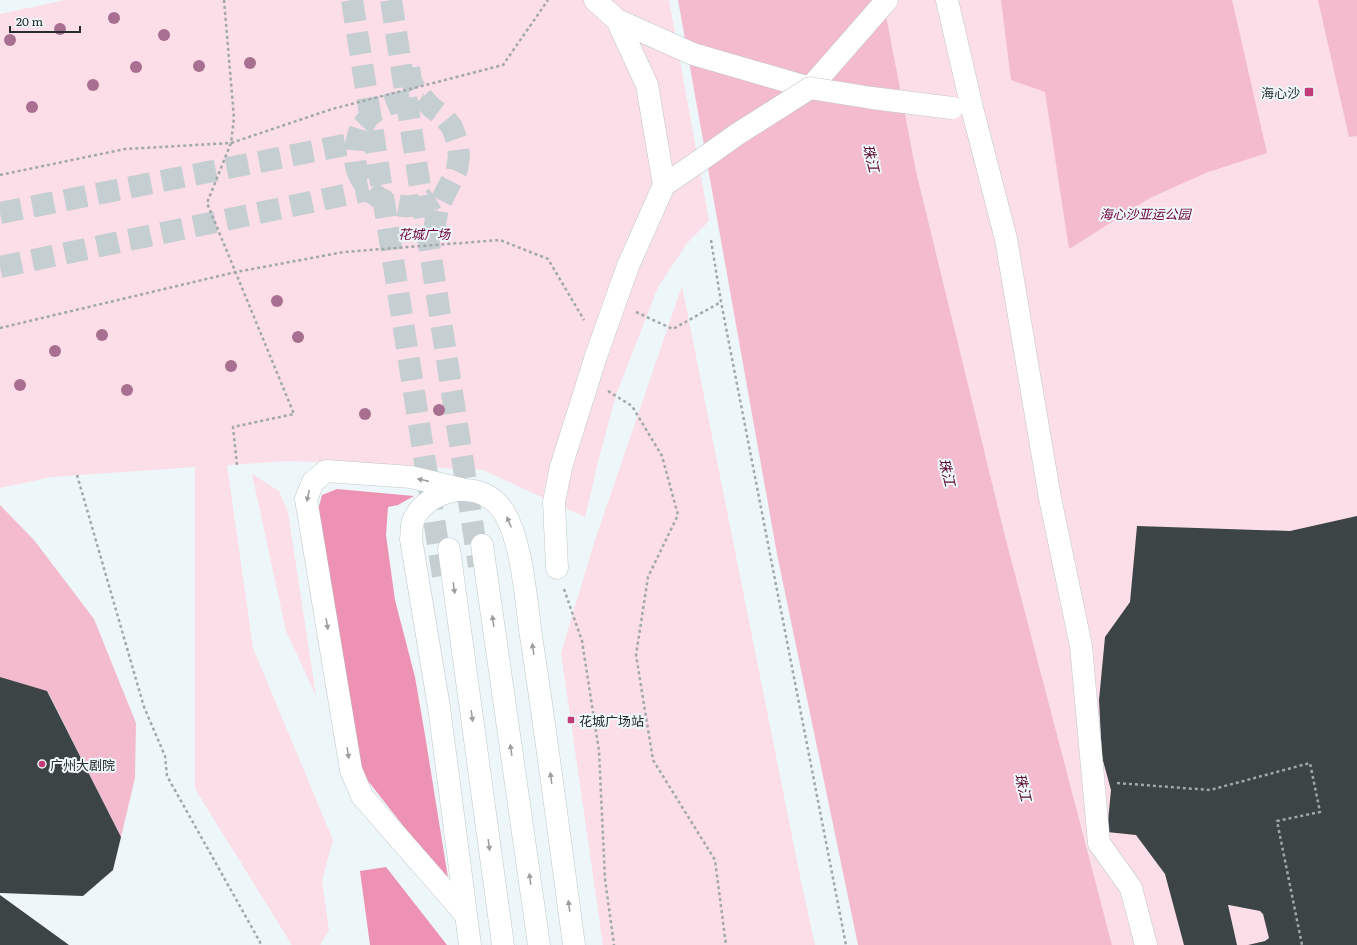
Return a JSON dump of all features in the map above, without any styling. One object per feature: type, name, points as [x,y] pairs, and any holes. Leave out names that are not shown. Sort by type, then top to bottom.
[{"type":"street","points":[[595,0],[617,20],[693,54],[810,88],[872,98],[962,108]]},
{"type":"street","points":[[557,568],[554,502],[561,466],[628,266],[664,185],[739,133],[810,88],[887,0]]},
{"type":"street","points":[[947,0],[962,108],[1006,239],[1050,498],[1082,646],[1099,843],[1131,888],[1146,945]]},
{"type":"street","points":[[617,20],[647,85],[664,185]]},
{"type":"street","points":[[466,915],[362,796],[351,770],[306,499],[313,482],[326,471],[411,477],[461,489],[476,491],[489,497],[495,502],[508,518],[521,567],[538,678],[574,945]]},
{"type":"street","points":[[461,489],[445,492],[430,500],[421,509],[413,522],[411,539],[440,714],[470,945]]},
{"type":"street","points":[[482,545],[539,945]]},
{"type":"street","points":[[448,549],[503,945]]},
{"type":"path","points":[[224,0],[234,118],[231,143],[207,203],[294,414],[233,427],[237,465]]},
{"type":"path","points":[[0,175],[125,149],[231,143],[332,109],[503,65],[548,0]]},
{"type":"path","points":[[0,328],[236,272],[344,252],[500,240],[548,259],[600,346]]},
{"type":"path","points":[[711,240],[721,302],[846,945]]},
{"type":"path","points":[[646,317],[673,329],[721,302]]},
{"type":"path","points":[[589,379],[632,406],[662,456],[678,515],[648,577],[636,655],[653,760],[715,860],[726,945]]},
{"type":"path","points":[[77,475],[144,707],[165,756],[167,776],[260,943]]},
{"type":"path","points":[[557,568],[582,641],[599,751],[605,879],[614,945]]},
{"type":"path","points":[[1094,781],[1210,790],[1310,763],[1320,812],[1277,821],[1302,945]]},
{"type":"path","points":[[253,932],[263,945]]},
{"type":"green space","name":"花城广场","points":[[65,0],[669,0],[709,221],[688,242],[658,287],[616,395],[585,517],[483,470],[290,461],[227,465],[253,648],[333,840],[322,881],[329,930],[320,945],[292,945],[195,789],[195,467],[51,477],[0,488],[0,14]]},
{"type":"green space","name":"海心沙亚运公园","points":[[883,0],[1357,0],[1357,945],[1112,945],[1004,532],[916,171]]},
{"type":"green space","points":[[682,286],[815,945],[603,945],[561,653],[594,543]]},
{"type":"green space","points":[[252,474],[279,491],[288,512],[316,696],[286,631]]},
{"type":"shaded area","points":[[337,489],[414,496],[398,505],[388,507],[386,535],[395,600],[415,677],[449,884],[361,772],[316,518],[322,495]]},
{"type":"shaded area","points":[[386,867],[447,945],[370,945],[360,871]]},
{"type":"water","name":"珠江","points":[[678,0],[883,0],[916,171],[1004,532],[1112,945],[858,945],[777,554]]},
{"type":"water","points":[[1001,0],[1232,0],[1267,153],[1208,172],[1150,198],[1069,249],[1045,92],[1011,80]]},
{"type":"water","points":[[1318,0],[1357,0],[1357,136],[1349,137]]},
{"type":"water","points":[[0,505],[34,540],[94,619],[136,723],[135,778],[121,837],[48,692],[0,677]]},
{"type":"building","points":[[1357,516],[1357,945],[1248,945],[1265,941],[1269,938],[1263,914],[1260,911],[1228,905],[1237,945],[1184,945],[1165,874],[1136,835],[1107,832],[1111,790],[1102,757],[1099,700],[1105,637],[1130,602],[1137,526],[1290,531]]},
{"type":"building","name":"广州大剧院","points":[[0,677],[47,691],[121,837],[113,870],[83,896],[0,893]]},
{"type":"building","points":[[0,895],[69,945],[0,945]]},
{"type":"tunnel","points":[[352,0],[443,576]]},
{"type":"tunnel","points":[[391,0],[479,566]]},
{"type":"tunnel","points":[[409,68],[411,81],[416,90],[431,107],[443,116],[452,127],[457,141],[459,155],[457,170],[438,207],[435,224],[435,236]]},
{"type":"tunnel","points":[[362,126],[372,114],[389,104],[408,101],[420,104]]},
{"type":"tunnel","points":[[360,129],[355,148],[355,160],[358,173],[374,194],[384,201],[397,205],[410,206],[423,204],[435,198]]},
{"type":"tunnel","points":[[0,213],[355,143]]},
{"type":"tunnel","points":[[0,267],[369,190]]},
{"type":"place","name":"海心沙","points":[[1309,92]]},
{"type":"place","name":"花城广场站","points":[[571,720]]},
{"type":"place","name":"广州大剧院","points":[[42,764]]}]
